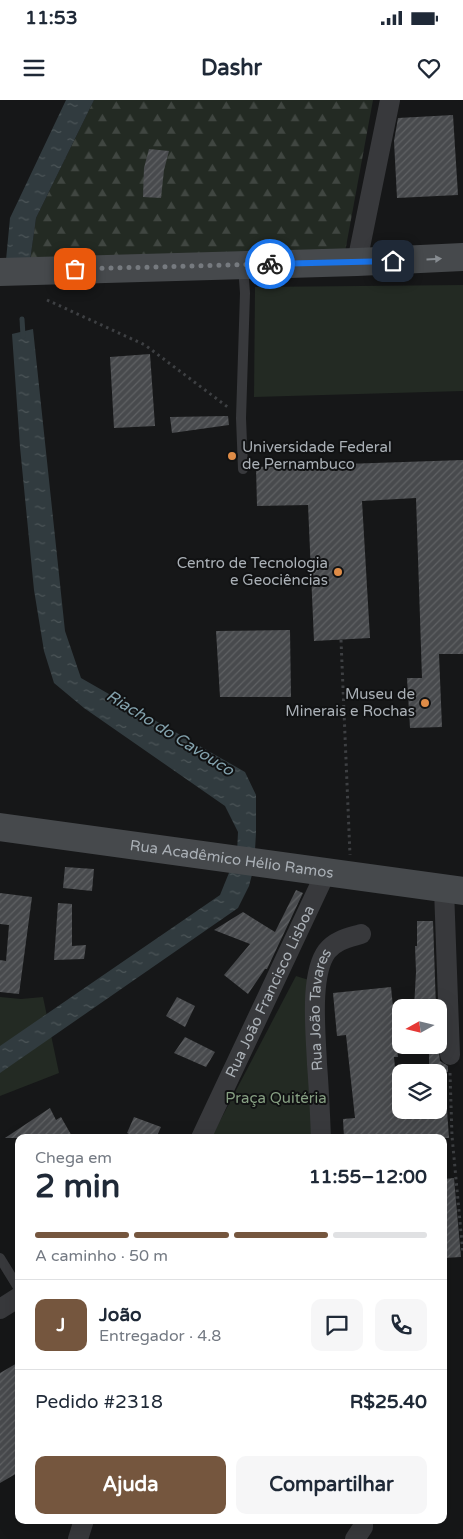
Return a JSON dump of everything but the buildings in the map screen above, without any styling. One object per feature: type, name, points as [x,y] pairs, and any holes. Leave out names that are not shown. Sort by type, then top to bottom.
[{"type":"street","points":[[357,262],[390,100]]},
{"type":"street","points":[[0,272],[357,262],[463,257]]},
{"type":"street","name":"Rua Acadêmico Hélio Ramos","points":[[0,827],[454,890]]},
{"type":"street","name":"Rua João Francisco Lisboa","points":[[203,1134],[338,874]]},
{"type":"street","points":[[450,1055],[454,890]]},
{"type":"street","name":"Rua João Tavares","points":[[321,1134],[315,1011],[318,974],[326,952],[333,945],[341,939],[361,934]]},
{"type":"street","points":[[0,1310],[15,1300]]},
{"type":"street","points":[[78,1539],[83,1524]]},
{"type":"street","points":[[355,1539],[363,1524]]},
{"type":"lane","points":[[243,265],[245,293],[241,418],[243,469]]},
{"type":"lane","points":[[0,1258],[15,1282]]},
{"type":"path","points":[[47,300],[145,345],[241,418]]},
{"type":"path","points":[[338,874],[341,640]]},
{"type":"path","points":[[450,1055],[452,1136],[463,1254]]},
{"type":"green space","points":[[94,100],[373,100],[345,252],[30,261],[36,218]]},
{"type":"green space","points":[[463,285],[463,391],[254,397],[255,287]]},
{"type":"green space","name":"Praça Quitéria","points":[[296,976],[312,981],[316,1134],[213,1134]]},
{"type":"green space","points":[[0,997],[21,999],[43,997],[59,1073],[0,1096]]},
{"type":"water","points":[[66,100],[94,100],[36,218],[30,261],[6,260],[10,218]]},
{"type":"water","points":[[33,329],[65,631],[81,678],[245,772],[256,795],[256,833],[254,867],[249,886],[238,908],[0,1073],[0,1046],[220,895],[237,853],[238,832],[225,806],[84,708],[54,683],[44,651],[34,590],[20,447],[12,334]]},
{"type":"waterway","name":"Riacho do Cavouco","points":[[22,319],[23,336]]},
{"type":"way so far","points":[[75,269],[270,264]]},
{"type":"place","name":"Universidade Federal de Pernambuco","points":[[232,456]]},
{"type":"place","name":"Centro de Tecnologia e Geociências","points":[[338,572]]},
{"type":"place","name":"Museu de Minerais e Rochas","points":[[425,703]]},
{"type":"route","points":[[270,264],[393,261]]}]
